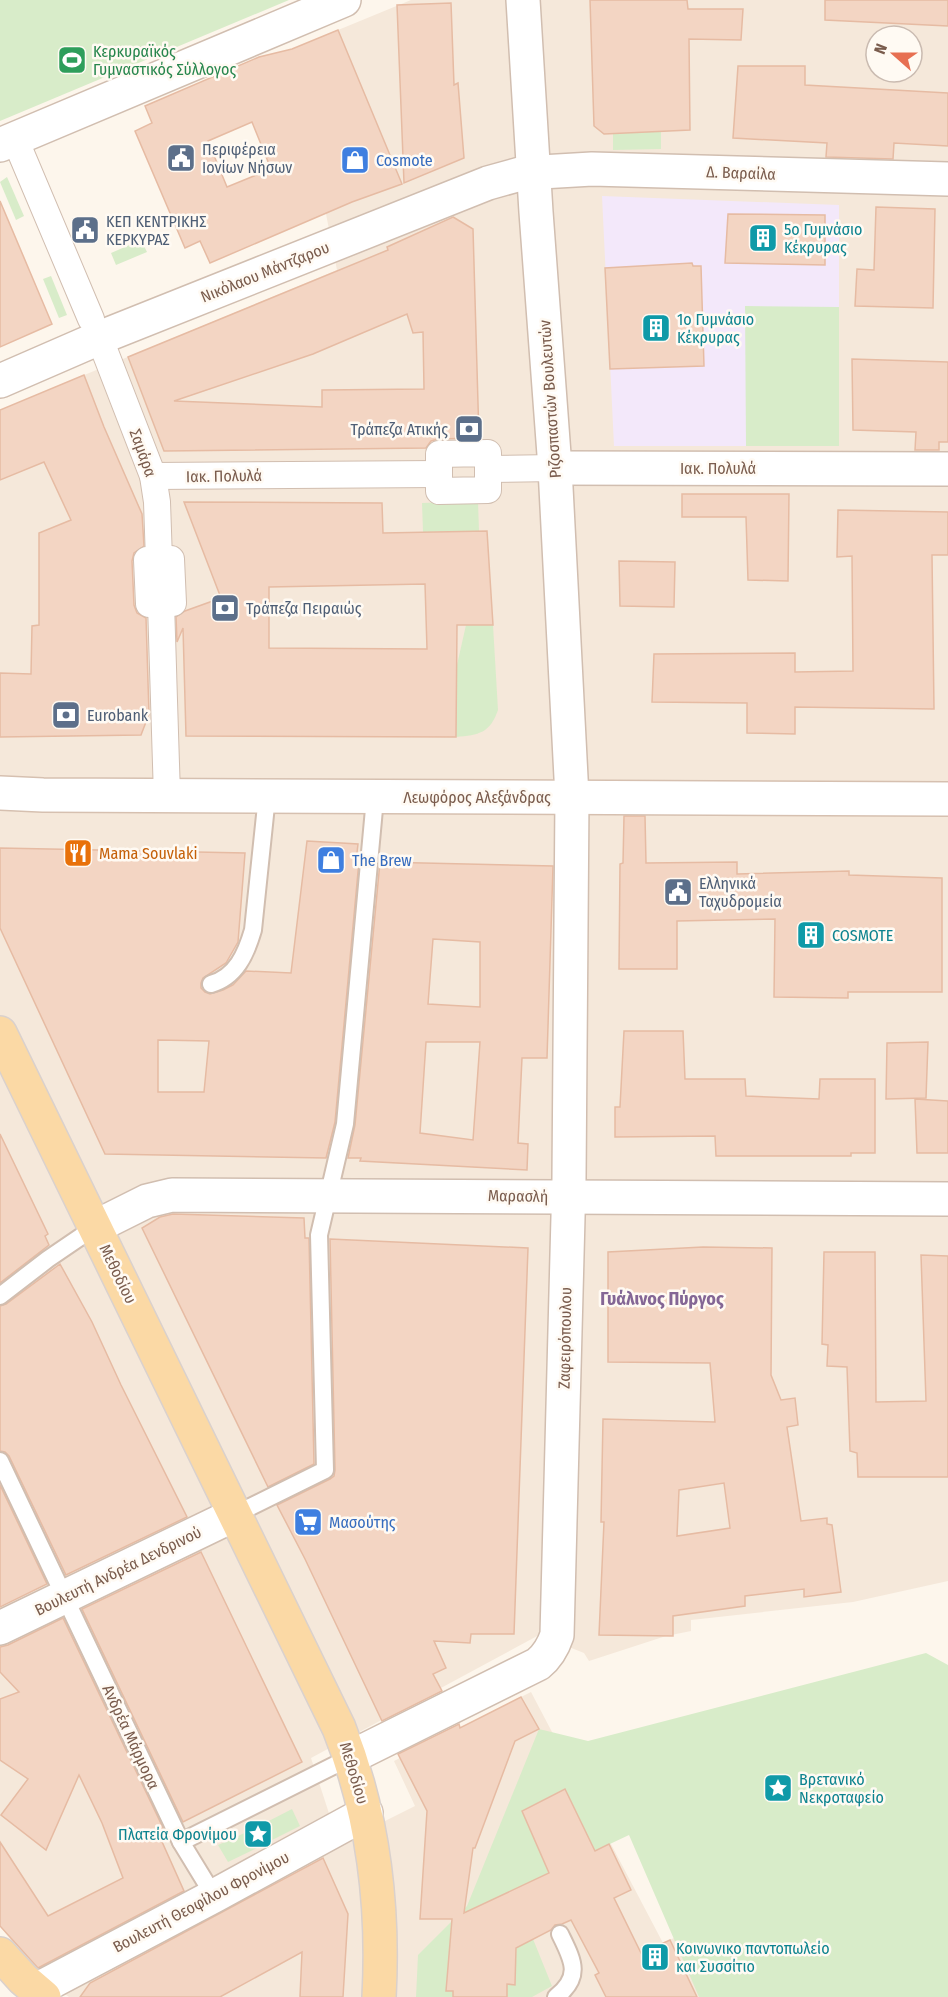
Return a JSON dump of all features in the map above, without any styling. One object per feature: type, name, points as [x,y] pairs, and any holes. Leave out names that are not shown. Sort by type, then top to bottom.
[{"type":"main road","name":"Μεθοδίου","points":[[0,1034],[262,1567],[351,1757],[366,1813],[377,1877],[380,1913],[379,1997]]},
{"type":"main road","points":[[0,1954],[40,1994]]},
{"type":"street","points":[[91,319],[7,142],[344,0]]},
{"type":"street","name":"Ριζοσπαστών Βουλευτών","points":[[523,0],[555,468],[572,797]]},
{"type":"street","name":"Δ. Βαραίλα","points":[[533,172],[592,169],[948,179]]},
{"type":"street","name":"Νικόλαου Μάντζαρου","points":[[0,381],[99,338],[488,183],[533,172]]},
{"type":"street","name":"Σαμάρα","points":[[105,352],[153,476],[157,502],[159,560],[147,560],[149,604],[161,604],[167,796]]},
{"type":"street","name":"Ιακ. Πολυλά","points":[[153,476],[439,474],[439,454],[488,453],[488,469],[948,469]]},
{"type":"street","name":"Λεωφόρος Αλεξάνδρας","points":[[2,794],[375,798],[948,799]]},
{"type":"street","name":"Ζαφειρόπουλου","points":[[351,1757],[532,1667],[543,1660],[554,1645],[558,1626],[568,1197],[572,797]]},
{"type":"street","name":"Μαρασλή","points":[[95,1227],[147,1201],[164,1196],[948,1198]]},
{"type":"street","name":"Βουλευτή Ανδρέα Δενδρινού","points":[[0,1628],[236,1514]]},
{"type":"street","name":"Βουλευτή Θεοφίλου Φρονίμου","points":[[40,1994],[366,1813]]},
{"type":"lane","points":[[211,984],[228,978],[249,944],[253,930],[267,796]]},
{"type":"lane","points":[[236,1514],[325,1470],[320,1234],[345,1124],[375,798]]},
{"type":"lane","points":[[0,1296],[95,1227]]},
{"type":"lane","name":"Ανδρέα Μάρμορα","points":[[0,1461],[181,1842],[214,1896]]},
{"type":"lane","points":[[181,1842],[351,1757]]},
{"type":"lane","points":[[556,1997],[568,1986],[573,1970],[573,1962],[560,1934]]},
{"type":"shaded area","points":[[411,0],[948,0],[948,1581],[853,1602],[691,1620],[691,1631],[666,1636],[589,1661],[584,1653],[539,1635],[311,1758],[339,1844],[415,1806],[394,1761],[531,1692],[663,1943],[674,1938],[700,1997],[69,1997],[38,1975],[0,1926],[0,410],[337,270],[326,214],[259,57],[292,49]]},
{"type":"shaded area","points":[[602,196],[839,205],[839,446],[614,446]]},
{"type":"green space","name":"Κερκυραϊκός Γυμναστικός Σύλλογος","points":[[0,0],[289,0],[0,121]]},
{"type":"green space","points":[[661,131],[661,149],[613,150],[613,133]]},
{"type":"green space","points":[[7,177],[24,216],[16,220],[0,182]]},
{"type":"green space","points":[[141,240],[147,252],[116,265],[111,253]]},
{"type":"green space","points":[[51,276],[67,315],[59,318],[43,279]]},
{"type":"green space","points":[[745,306],[839,307],[839,446],[746,446]]},
{"type":"green space","points":[[478,501],[479,531],[423,532],[422,503]]},
{"type":"green space","points":[[466,625],[493,625],[498,710],[491,724],[483,731],[456,737],[457,665]]},
{"type":"green space","name":"Βρετανικό Νεκροταφείο","points":[[926,1653],[948,1665],[948,1997],[699,1997],[629,1835],[595,1851],[564,1789],[522,1811],[549,1873],[505,1894],[526,1942],[533,1939],[552,1986],[532,1997],[507,1997],[507,1984],[515,1985],[517,1930],[453,1991],[453,1997],[416,1997],[418,1955],[467,1906],[539,1729],[588,1741]]},
{"type":"green space","points":[[292,1809],[300,1826],[270,1841],[261,1825]]},
{"type":"green space","points":[[249,1831],[257,1848],[228,1862],[218,1845]]},
{"type":"building","points":[[590,0],[687,0],[688,9],[743,9],[741,40],[689,39],[690,130],[604,134],[594,126]]},
{"type":"building","points":[[825,0],[948,0],[948,26],[825,20]]},
{"type":"building","points":[[451,3],[454,85],[458,83],[464,158],[404,183],[397,5]]},
{"type":"building","name":"Περιφέρεια Ιονίων Νήσων","points":[[338,30],[402,184],[352,202],[210,263],[200,241],[185,248],[135,131],[152,123],[145,106],[259,57],[292,49]],"holes":[[[252,122],[271,169],[227,187],[208,141]]]},
{"type":"building","points":[[738,66],[805,66],[805,85],[948,93],[948,146],[894,143],[893,159],[826,157],[827,143],[733,138]]},
{"type":"building","points":[[0,201],[52,324],[0,347]]},
{"type":"building","points":[[876,207],[935,209],[933,308],[855,306],[857,269],[874,270]]},
{"type":"building","name":"5ο Γυμνάσιο Κέκρυρας","points":[[728,214],[825,215],[825,265],[725,263]]},
{"type":"building","points":[[453,217],[473,229],[479,438],[438,439],[431,441],[426,448],[164,451],[128,357],[388,250],[387,247]],"holes":[[[407,314],[413,333],[423,332],[424,389],[322,390],[322,407],[174,401],[313,354]]]},
{"type":"building","name":"1ο Γυμνάσιο Κέκρυρας","points":[[692,263],[693,266],[701,266],[704,366],[610,369],[605,268]]},
{"type":"building","points":[[852,359],[948,362],[948,442],[939,442],[939,450],[915,450],[916,432],[853,430]]},
{"type":"building","points":[[84,375],[142,514],[144,546],[134,553],[132,561],[134,605],[137,613],[146,618],[149,714],[141,735],[0,737],[0,673],[31,674],[32,626],[39,625],[39,533],[71,520],[44,462],[0,480],[0,410]]},
{"type":"building","points":[[682,494],[789,494],[788,581],[748,580],[746,517],[682,517]]},
{"type":"building","points":[[184,502],[382,503],[383,533],[487,531],[493,625],[457,625],[456,737],[186,736],[183,628],[177,642],[176,617],[185,611],[221,598]],"holes":[[[425,584],[427,649],[269,648],[269,587]]]},
{"type":"building","points":[[838,510],[948,512],[948,555],[932,555],[934,709],[795,707],[795,734],[747,733],[747,703],[652,702],[654,654],[795,653],[795,672],[853,671],[852,556],[837,557]]},
{"type":"building","points":[[619,561],[675,562],[674,607],[620,606]]},
{"type":"building","points":[[624,816],[645,816],[646,863],[737,862],[737,874],[849,871],[849,875],[942,878],[942,992],[848,992],[848,998],[774,997],[775,919],[677,921],[677,969],[619,969],[620,864],[623,863]]},
{"type":"building","points":[[307,841],[358,844],[356,861],[359,861],[335,1122],[326,1158],[105,1154],[0,928],[0,848],[245,853],[238,942],[226,963],[203,978],[201,988],[210,994],[223,990],[233,985],[246,971],[291,973]],"holes":[[[158,1040],[209,1041],[204,1092],[158,1092]]]},
{"type":"building","points":[[380,862],[553,866],[547,1058],[522,1058],[518,1143],[528,1144],[527,1170],[360,1161],[361,1158],[348,1158],[355,1125]],"holes":[[[433,939],[480,942],[480,1007],[428,1004]],[[426,1042],[480,1042],[473,1140],[420,1133]]]},
{"type":"building","points":[[624,1031],[683,1031],[685,1079],[745,1079],[746,1096],[819,1099],[820,1079],[875,1079],[875,1153],[851,1153],[851,1156],[716,1156],[715,1136],[615,1137],[615,1107],[620,1107]]},
{"type":"building","points":[[928,1042],[926,1098],[886,1099],[887,1043]]},
{"type":"building","points":[[915,1099],[948,1101],[948,1153],[917,1153]]},
{"type":"building","points":[[0,1134],[48,1234],[45,1236],[49,1245],[0,1283]]},
{"type":"building","points":[[173,1214],[304,1218],[305,1238],[309,1238],[314,1464],[268,1487],[142,1228],[160,1217]]},
{"type":"building","points":[[330,1239],[528,1248],[514,1634],[471,1634],[470,1643],[434,1641],[446,1668],[433,1674],[442,1691],[382,1721],[277,1505],[334,1476]]},
{"type":"building","points":[[703,1247],[772,1248],[771,1375],[781,1400],[795,1398],[798,1425],[787,1427],[801,1521],[827,1518],[827,1524],[832,1525],[841,1592],[804,1597],[804,1589],[745,1596],[745,1606],[673,1616],[673,1636],[599,1635],[604,1522],[601,1522],[603,1419],[715,1422],[710,1363],[608,1362],[608,1252]],"holes":[[[724,1483],[730,1528],[677,1536],[679,1490]]]},
{"type":"building","points":[[824,1252],[875,1252],[876,1402],[926,1401],[921,1255],[948,1256],[948,1477],[858,1477],[857,1453],[850,1451],[847,1367],[827,1366],[828,1345],[822,1344]]},
{"type":"building","points":[[60,1264],[92,1322],[187,1517],[66,1575],[9,1456],[0,1451],[0,1306],[6,1304]]},
{"type":"building","points":[[0,1485],[47,1584],[0,1607]]},
{"type":"building","points":[[201,1552],[302,1762],[183,1822],[82,1609]]},
{"type":"building","points":[[63,1618],[165,1832],[159,1835],[184,1891],[38,1968],[0,1926],[0,1842],[48,1916],[123,1878],[102,1823],[79,1775],[46,1850],[1,1815],[28,1779],[0,1760],[0,1699],[19,1692],[0,1672],[0,1647]]},
{"type":"building","points":[[521,1697],[539,1729],[515,1741],[475,1848],[473,1848],[464,1913],[549,1873],[522,1811],[565,1789],[595,1851],[609,1844],[631,1890],[614,1898],[641,1953],[670,1940],[697,1997],[606,1997],[595,1975],[599,1973],[571,1920],[555,1925],[551,1930],[516,1948],[515,1985],[507,1984],[507,1997],[453,1997],[453,1991],[446,1991],[452,1919],[420,1919],[427,1811],[398,1754],[459,1724],[460,1728]]},
{"type":"building","points":[[323,1858],[348,1914],[343,1997],[300,1997],[302,1952],[220,1997],[80,1997],[90,1983]]},
{"type":"place","name":"Κερκυραϊκός Γυμναστικός Σύλλογος","points":[[72,60]]},
{"type":"place","name":"Περιφέρεια Ιονίων Νήσων","points":[[181,158]]},
{"type":"place","name":"Cosmote","points":[[355,160]]},
{"type":"place","name":"ΚΕΠ ΚΕΝΤΡΙΚΗΣ ΚΕΡΚΥΡΑΣ","points":[[85,230]]},
{"type":"place","name":"5ο Γυμνάσιο Κέκρυρας","points":[[763,238]]},
{"type":"place","name":"1ο Γυμνάσιο Κέκρυρας","points":[[656,328]]},
{"type":"place","name":"Τράπεζα Ατικής","points":[[469,429]]},
{"type":"place","name":"Τράπεζα Πειραιώς","points":[[225,608]]},
{"type":"place","name":"Eurobank","points":[[66,715]]},
{"type":"place","name":"Mama Souvlaki","points":[[78,853]]},
{"type":"place","name":"The Brew","points":[[331,860]]},
{"type":"place","name":"Ελληνικά Ταχυδρομεία","points":[[678,892]]},
{"type":"place","name":"COSMOTE","points":[[811,935]]},
{"type":"place","name":"Μασούτης","points":[[308,1522]]},
{"type":"place","name":"Βρετανικό Νεκροταφείο","points":[[778,1788]]},
{"type":"place","name":"Πλατεία Φρονίμου","points":[[258,1834]]},
{"type":"place","name":"Κοινωνικο παντοπωλείο και Συσσίτιο","points":[[655,1957]]},
{"type":"district","name":"Γυάλινος Πύργος","points":[[662,1299]]}]
